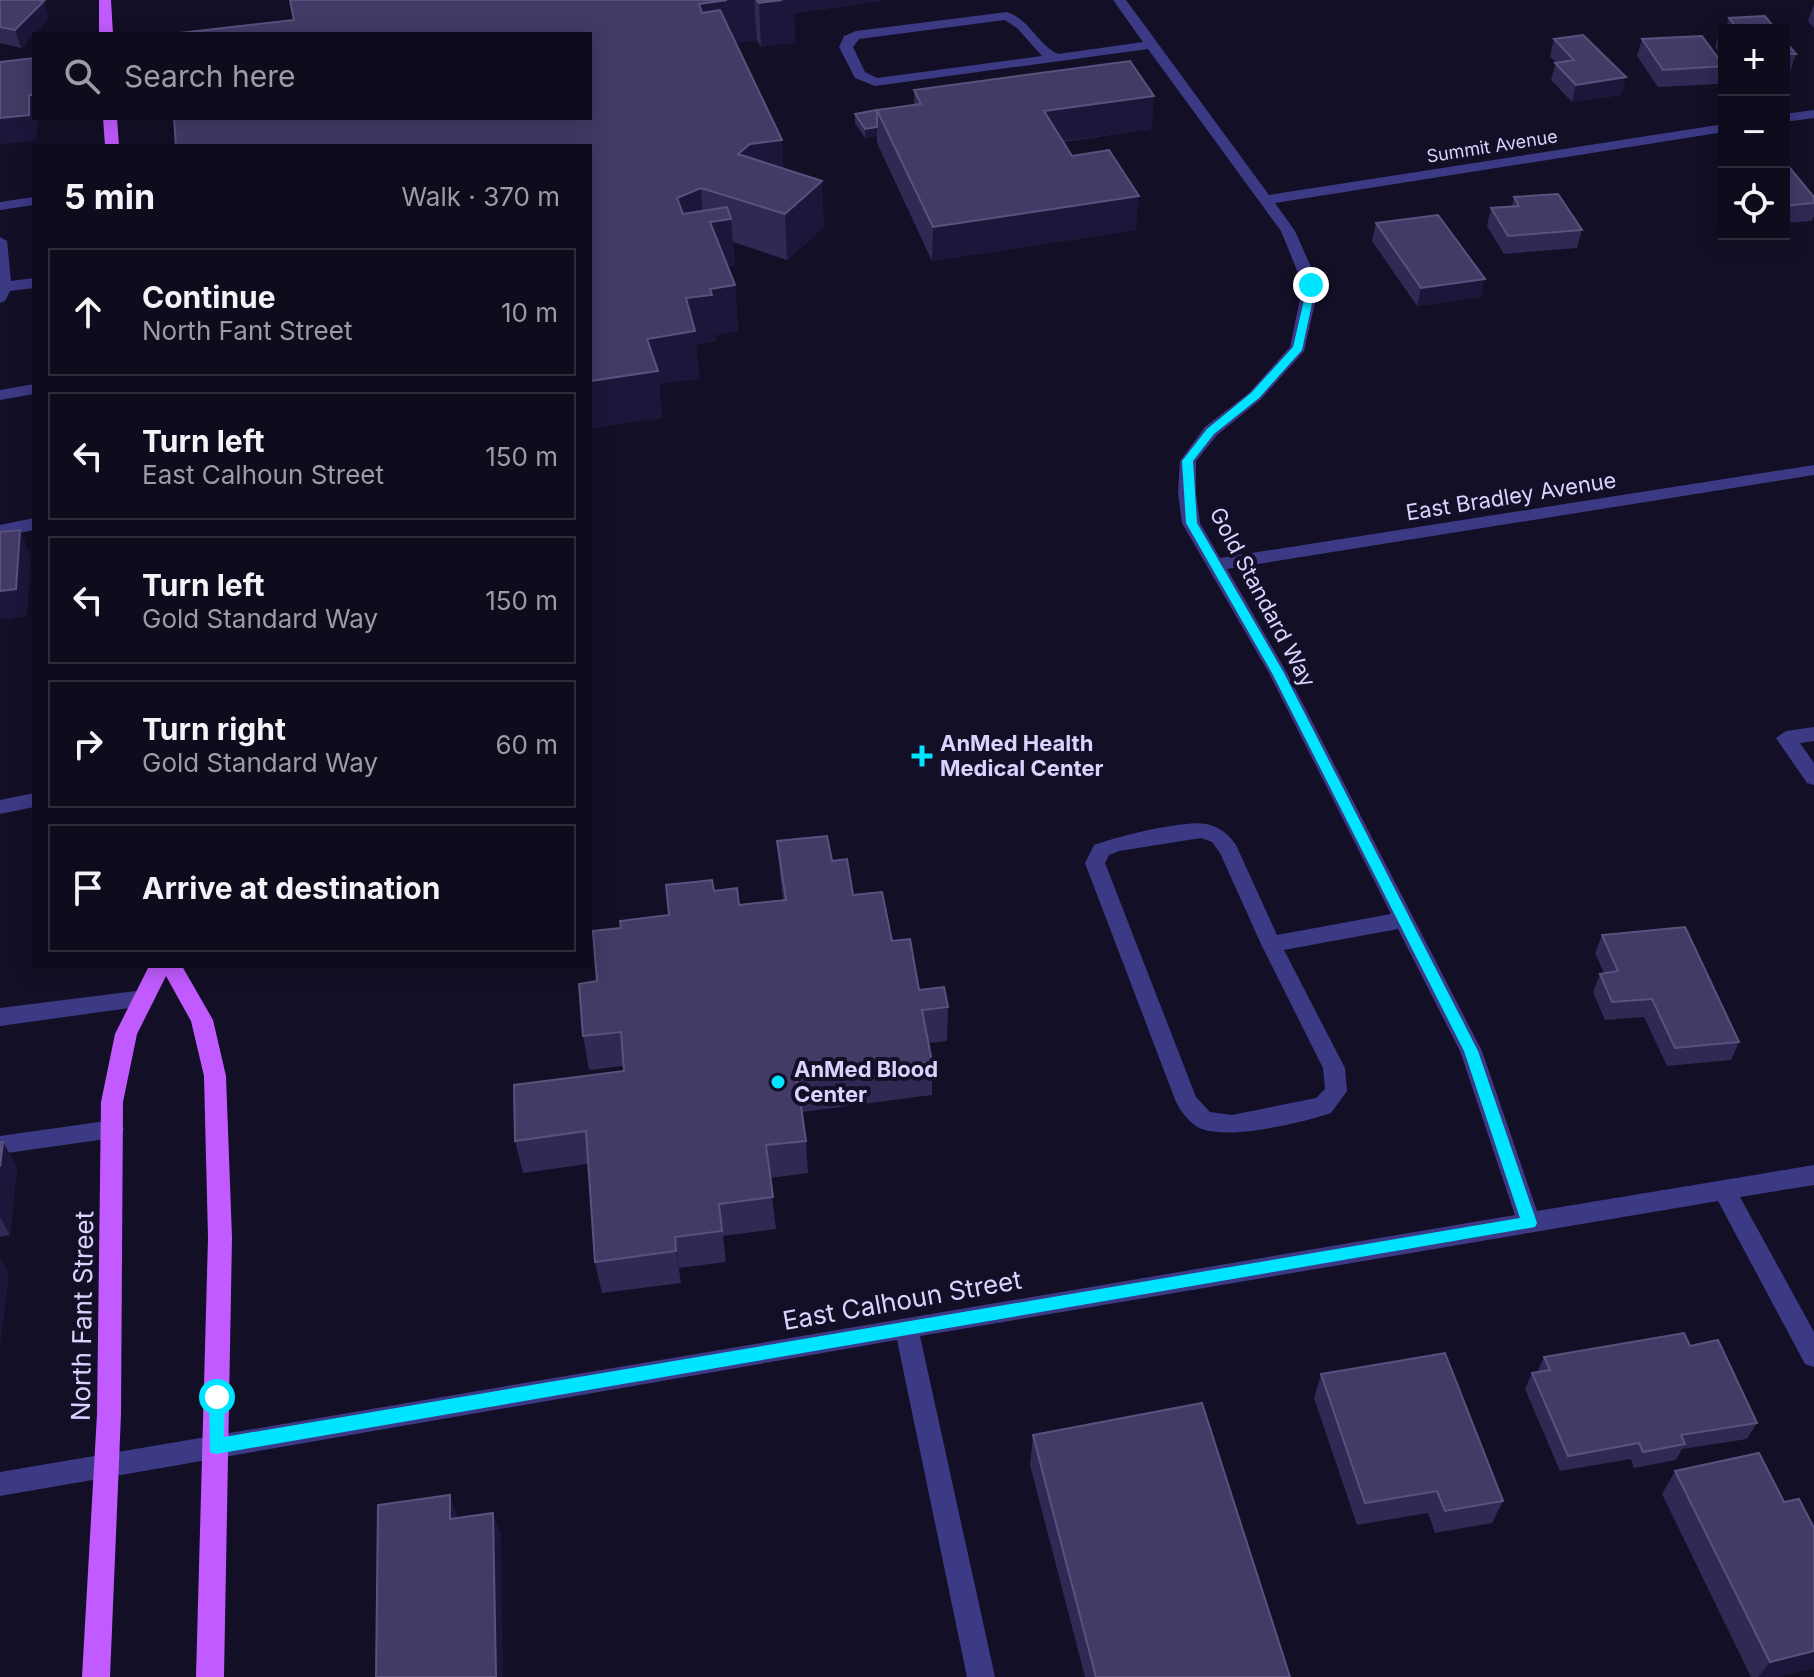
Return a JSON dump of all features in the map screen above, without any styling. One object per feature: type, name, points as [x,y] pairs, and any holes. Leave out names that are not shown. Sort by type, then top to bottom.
[{"type":"main road","points":[[105,0],[106,32]]},
{"type":"main road","points":[[110,120],[112,144]]},
{"type":"main road","name":"North Fant Street","points":[[96,1677],[107,1465],[112,1102],[126,1034],[159,968]]},
{"type":"main road","points":[[172,968],[202,1020],[215,1076],[220,1238],[210,1677]]},
{"type":"street","name":"Gold Standard Way","points":[[1119,0],[1288,231],[1311,285],[1298,348],[1255,396],[1211,431],[1188,461],[1191,523],[1278,673],[1471,1051],[1529,1223]]},
{"type":"street","points":[[1056,58],[1046,55],[1021,21],[1007,16],[856,35],[849,39],[846,47],[860,75],[875,82],[1056,58],[1152,45]]},
{"type":"street","points":[[1790,117],[1814,114]]},
{"type":"street","name":"Summit Avenue","points":[[1266,200],[1718,129]]},
{"type":"street","points":[[0,206],[32,201]]},
{"type":"street","points":[[0,241],[2,293],[32,284]]},
{"type":"street","points":[[0,395],[32,389]]},
{"type":"street","name":"East Bradley Avenue","points":[[1215,565],[1814,470]]},
{"type":"street","points":[[0,531],[32,524]]},
{"type":"street","points":[[1814,734],[1786,738],[1814,778]]},
{"type":"street","points":[[0,807],[32,800]]},
{"type":"street","points":[[1202,830],[1219,837],[1229,850],[1271,944],[1334,1068],[1336,1091],[1323,1106],[1232,1124],[1204,1120],[1187,1102],[1100,881],[1095,863],[1101,850],[1192,831],[1202,830]]},
{"type":"street","points":[[1271,944],[1404,920]]},
{"type":"street","points":[[0,1017],[144,998]]},
{"type":"street","points":[[0,1145],[113,1129]]},
{"type":"street","name":"East Calhoun Street","points":[[0,1484],[1814,1175]]},
{"type":"street","points":[[1724,1190],[1814,1356]]},
{"type":"street","points":[[906,1328],[981,1677]]},
{"type":"building","points":[[0,0],[44,1],[15,30],[0,27]]},
{"type":"building","points":[[290,0],[727,0],[699,4],[702,13],[720,10],[782,140],[750,144],[738,154],[822,181],[785,214],[701,188],[677,198],[683,214],[727,207],[731,219],[710,222],[735,285],[710,289],[712,295],[686,298],[695,331],[647,339],[658,371],[592,381],[592,144],[176,144],[174,120],[592,120],[592,32],[189,32],[294,20]]},
{"type":"building","points":[[1765,16],[1771,24],[1734,24],[1729,18]]},
{"type":"building","points":[[1583,35],[1626,77],[1576,85],[1555,63],[1574,60],[1554,39]]},
{"type":"building","points":[[1702,36],[1718,58],[1718,66],[1663,70],[1642,39]]},
{"type":"building","points":[[32,58],[29,115],[0,118],[0,62]]},
{"type":"building","points":[[1130,61],[1154,96],[1044,111],[1072,156],[1109,150],[1139,196],[933,227],[877,110],[921,104],[914,90]]},
{"type":"building","points":[[877,110],[877,127],[865,129],[855,114]]},
{"type":"building","points":[[1790,168],[1814,197],[1814,203],[1790,205]]},
{"type":"building","points":[[1558,194],[1582,230],[1508,236],[1491,208],[1519,206],[1514,197]]},
{"type":"building","points":[[1438,215],[1485,279],[1421,288],[1376,223]]},
{"type":"building","points":[[20,530],[16,589],[0,591],[0,532]]},
{"type":"building","name":"AnMed Blood Center","points":[[827,836],[832,861],[847,859],[853,895],[882,892],[892,941],[910,939],[919,990],[944,987],[948,1007],[922,1010],[932,1062],[797,1079],[806,1141],[766,1145],[773,1197],[719,1204],[722,1231],[675,1237],[676,1251],[595,1262],[586,1131],[515,1141],[514,1085],[624,1071],[621,1032],[583,1036],[579,984],[597,981],[593,931],[621,928],[620,921],[669,915],[666,885],[712,880],[714,891],[737,888],[739,905],[786,900],[777,841]]},
{"type":"building","points":[[1685,927],[1739,1042],[1675,1048],[1652,999],[1612,1002],[1600,974],[1618,971],[1602,935]]},
{"type":"building","points":[[1684,1333],[1690,1346],[1718,1340],[1757,1423],[1681,1435],[1685,1444],[1643,1452],[1639,1443],[1568,1456],[1532,1373],[1550,1370],[1544,1357]]},
{"type":"building","points":[[1445,1353],[1503,1501],[1445,1511],[1437,1491],[1365,1503],[1321,1374]]},
{"type":"building","points":[[1202,1403],[1290,1677],[1096,1677],[1033,1435]]},
{"type":"building","points":[[1759,1453],[1784,1502],[1799,1499],[1814,1528],[1814,1651],[1770,1662],[1675,1471]]},
{"type":"building","points":[[450,1495],[450,1519],[493,1513],[496,1677],[376,1677],[378,1505]]},
{"type":"place","name":"AnMed Health Medical Center","points":[[922,756]]},
{"type":"place","name":"AnMed Blood Center","points":[[778,1082]]},
{"type":"route","points":[[217,1397],[216,1446],[1529,1223],[1471,1051],[1278,673],[1191,523],[1187,493],[1188,461],[1211,431],[1255,396],[1298,348],[1311,285]]}]
